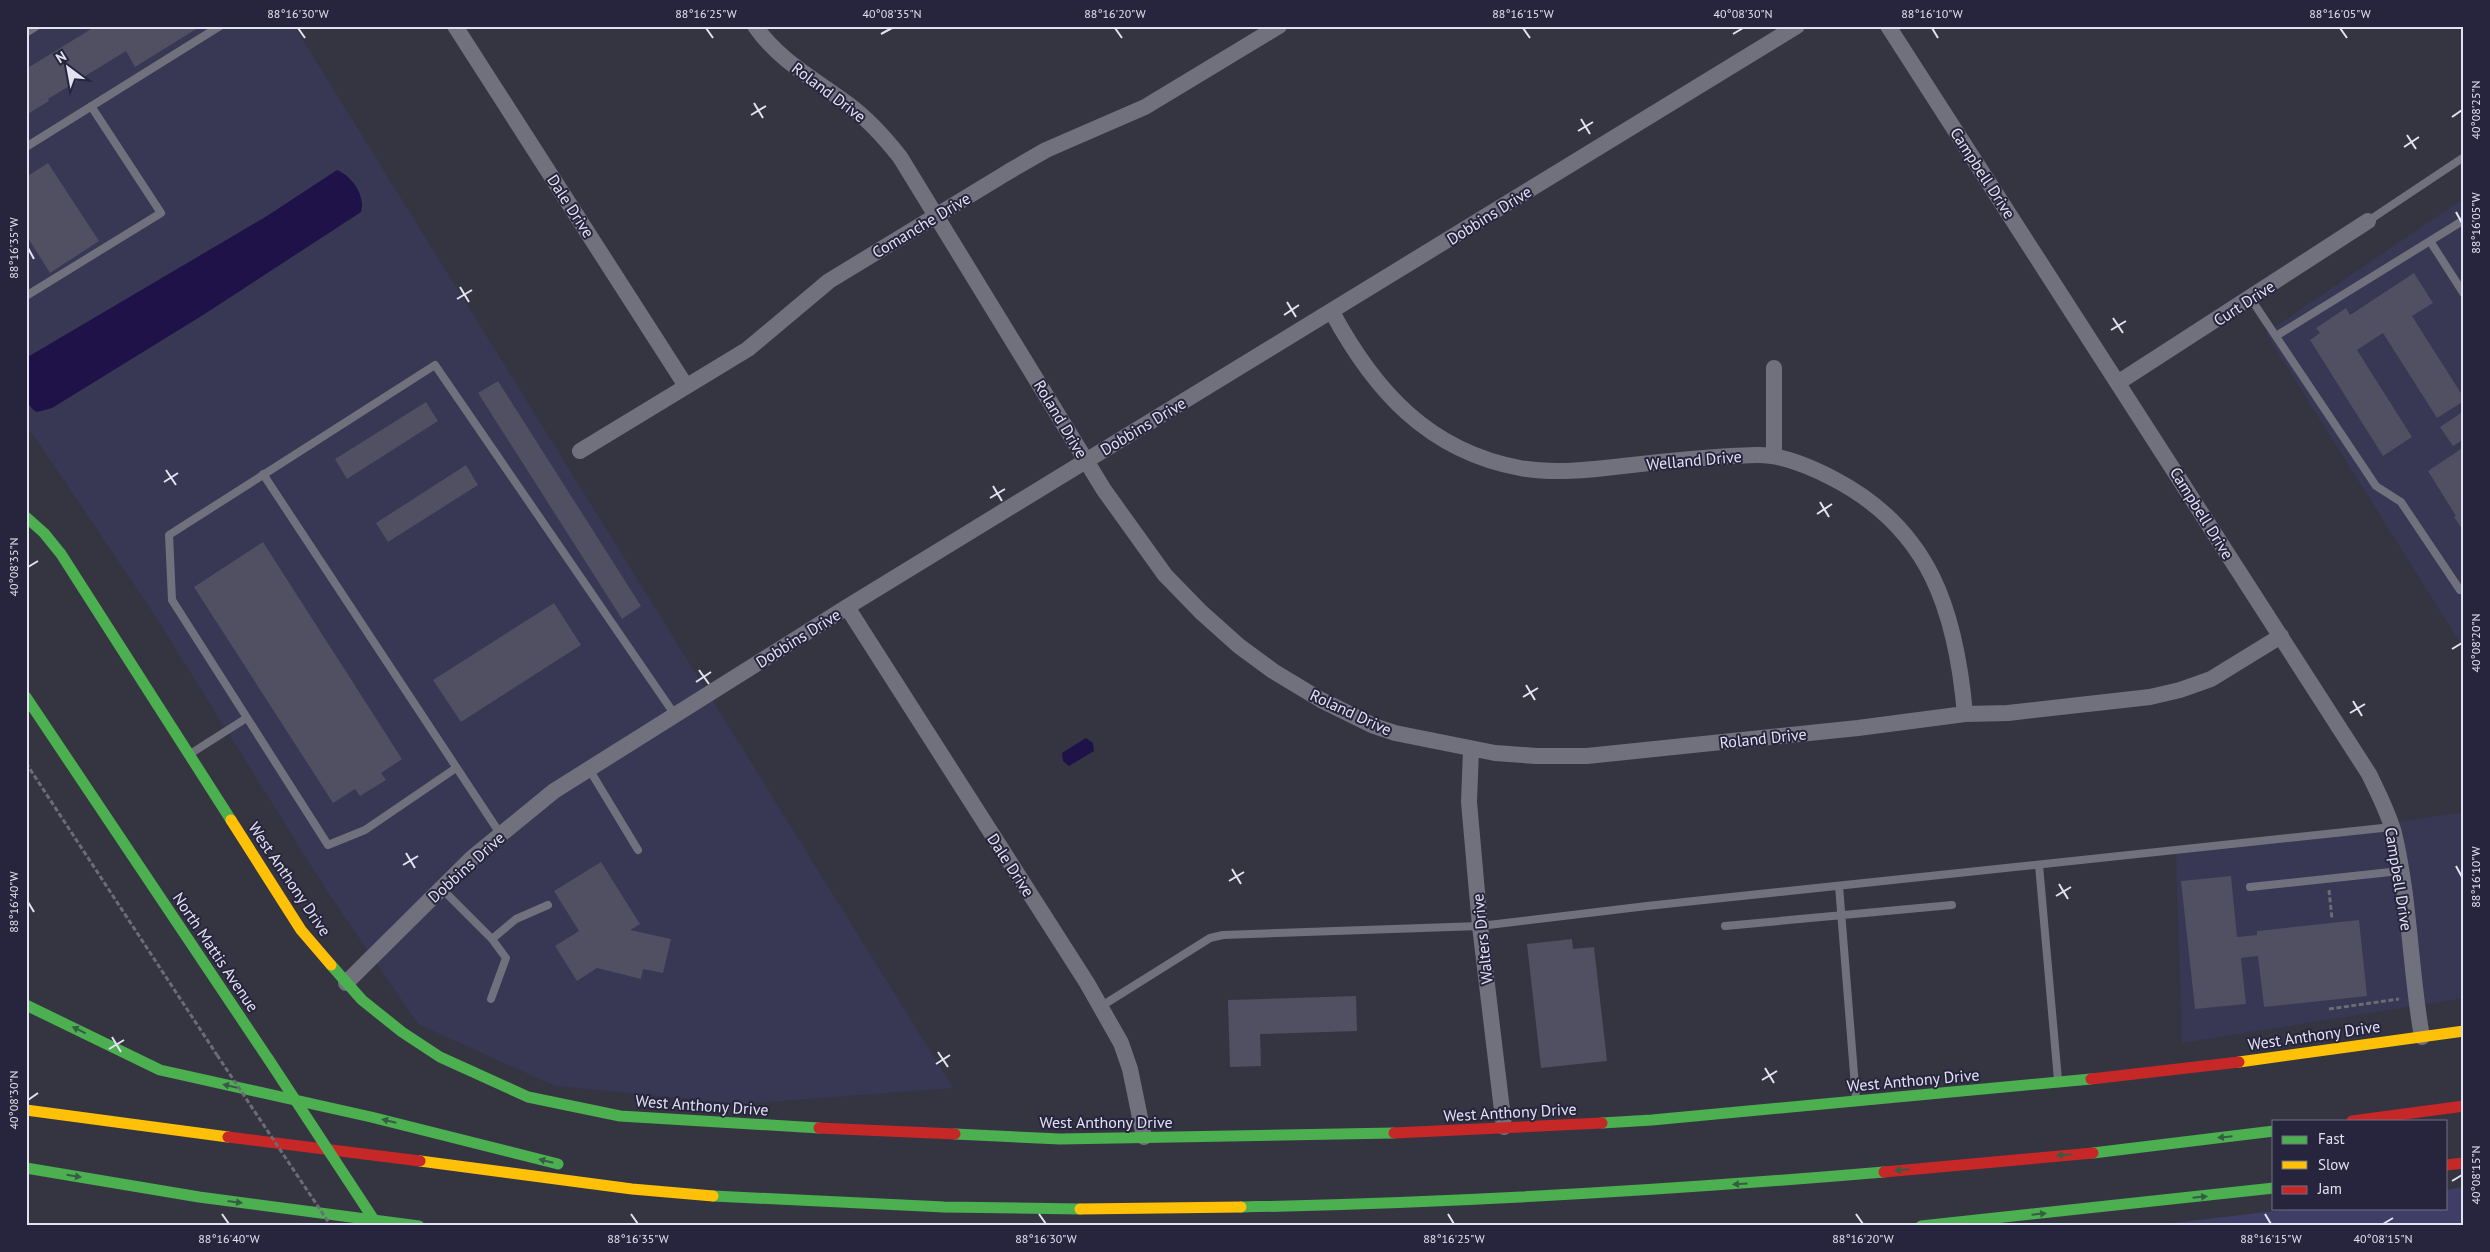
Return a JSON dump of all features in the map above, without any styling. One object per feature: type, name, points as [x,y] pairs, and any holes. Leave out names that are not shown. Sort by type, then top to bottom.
[{"type":"main road","name":"West Anthony Drive","points":[[26,517],[34,522],[59,554],[301,930],[346,983],[380,1015],[440,1057],[528,1097],[568,1107],[620,1116],[745,1125],[1060,1139],[1406,1133],[1652,1120],[2058,1082],[2236,1062],[2464,1031]]},
{"type":"main road","name":"North Mattis Avenue","points":[[26,697],[378,1226]]},
{"type":"main road","points":[[26,1004],[160,1070],[371,1117],[573,1167]]},
{"type":"main road","points":[[2359,1120],[2464,1106]]},
{"type":"main road","points":[[26,1110],[66,1117],[678,1194],[843,1203],[1035,1209],[1226,1210],[1568,1196],[1812,1178],[2057,1156],[2272,1131]]},
{"type":"main road","points":[[2448,1165],[2464,1162]]},
{"type":"main road","points":[[26,1168],[199,1197],[419,1226]]},
{"type":"main road","points":[[592,1172],[678,1194]]},
{"type":"main road","points":[[1921,1226],[2272,1188]]},
{"type":"street","name":"Dale Drive","points":[[455,26],[686,386]]},
{"type":"street","name":"Roland Drive","points":[[755,26],[780,55],[808,78],[849,105],[875,127],[900,157],[1086,460],[1132,531],[1165,575],[1201,612],[1239,646],[1274,671],[1321,700],[1374,726],[1395,733],[1471,750],[1536,756],[1587,756],[1858,728],[1965,714],[2017,712],[2150,697],[2180,690],[2211,679],[2281,636]]},
{"type":"street","name":"Comanche Drive","points":[[580,451],[748,349],[829,281],[937,215],[1046,150],[1145,107],[1279,26]]},
{"type":"street","name":"Dobbins Drive","points":[[346,983],[441,888],[554,791],[847,607],[1797,26]]},
{"type":"street","name":"Campbell Drive","points":[[1888,26],[2354,748],[2385,806],[2392,827],[2400,871],[2415,997],[2422,1037]]},
{"type":"street","name":"Curt Drive","points":[[2119,382],[2251,299],[2368,222]]},
{"type":"street","name":"Welland Drive","points":[[1332,312],[1361,361],[1384,392],[1408,415],[1434,434],[1461,449],[1493,461],[1521,468],[1546,471],[1593,469],[1759,454],[1774,456],[1821,472],[1849,487],[1898,524],[1914,543],[1928,568],[1943,600],[1956,645],[1965,714]]},
{"type":"street","points":[[1774,368],[1774,456]]},
{"type":"street","name":"Dale Drive","points":[[847,607],[1100,1007],[1120,1043],[1130,1069],[1144,1137]]},
{"type":"street","name":"Walters Drive","points":[[1471,750],[1469,802],[1480,926],[1504,1127]]},
{"type":"lane","points":[[26,33],[37,26]]},
{"type":"lane","points":[[26,147],[220,26]]},
{"type":"lane","points":[[26,296],[161,213],[91,106]]},
{"type":"lane","points":[[2368,222],[2464,157]]},
{"type":"lane","points":[[2276,336],[2464,220]]},
{"type":"lane","points":[[2430,241],[2464,294]]},
{"type":"lane","points":[[2251,299],[2376,486],[2401,502],[2460,590]]},
{"type":"lane","points":[[456,768],[365,830],[328,845],[245,719],[172,600],[169,535],[435,365],[675,715]]},
{"type":"lane","points":[[263,474],[501,835]]},
{"type":"lane","points":[[188,755],[245,719]]},
{"type":"lane","points":[[589,769],[638,850]]},
{"type":"lane","points":[[1100,1007],[1210,938],[1223,935],[1480,926],[2392,827]]},
{"type":"lane","points":[[2038,865],[2058,1082]]},
{"type":"lane","points":[[2250,887],[2400,871]]},
{"type":"lane","points":[[1838,886],[1839,916],[1856,1101]]},
{"type":"lane","points":[[441,888],[492,939],[506,958],[491,999]]},
{"type":"lane","points":[[492,939],[516,919],[548,904]]},
{"type":"lane","points":[[1725,926],[1952,905]]},
{"type":"path","points":[[26,763],[331,1226]]},
{"type":"path","points":[[2327,879],[2332,919]]},
{"type":"path","points":[[2328,1009],[2415,997]]},
{"type":"shaded area","points":[[26,26],[294,26],[953,1088],[743,1104],[555,1086],[418,1024],[325,888],[152,611],[32,433],[26,430]]},
{"type":"shaded area","points":[[337,170],[348,177],[357,187],[360,193],[361,212],[203,315],[52,408],[37,412],[28,403],[25,388],[26,358],[267,216]]},
{"type":"shaded area","points":[[2464,198],[2464,649],[2266,333]]},
{"type":"shaded area","points":[[1086,738],[1093,743],[1094,751],[1069,766],[1063,761],[1062,753]]},
{"type":"shaded area","points":[[2464,812],[2464,998],[2182,1043],[2176,854]]},
{"type":"shaded area","points":[[2464,1187],[2464,1226],[2148,1226],[2283,1210],[2448,1210],[2448,1190]]},
{"type":"building","points":[[96,26],[201,26],[135,67],[126,51],[48,99],[49,101],[26,115],[26,69]]},
{"type":"building","points":[[48,163],[99,241],[50,273],[26,235],[26,177]]},
{"type":"building","points":[[2414,273],[2433,303],[2412,316],[2464,398],[2464,401],[2437,418],[2383,333],[2357,350],[2412,437],[2383,456],[2310,340],[2320,333],[2316,328],[2346,308],[2350,315]]},
{"type":"building","points":[[498,381],[641,606],[622,619],[478,393]]},
{"type":"building","points":[[426,402],[438,421],[347,479],[335,459]]},
{"type":"building","points":[[2464,411],[2464,439],[2453,446],[2440,427]]},
{"type":"building","points":[[2464,447],[2464,532],[2428,471]]},
{"type":"building","points":[[466,465],[478,485],[388,542],[376,523]]},
{"type":"building","points":[[263,542],[402,759],[381,773],[386,780],[360,796],[355,789],[333,803],[194,587]]},
{"type":"building","points":[[554,603],[581,645],[461,722],[433,680]]},
{"type":"building","points":[[601,862],[640,924],[630,930],[671,939],[663,973],[643,969],[641,979],[597,968],[577,981],[555,946],[579,931],[554,891]]},
{"type":"building","points":[[2231,876],[2237,937],[2257,935],[2257,931],[2359,920],[2367,996],[2264,1007],[2258,956],[2241,958],[2246,1004],[2195,1009],[2181,881]]},
{"type":"building","points":[[1572,939],[1573,949],[1594,947],[1607,1061],[1541,1068],[1527,944]]},
{"type":"building","points":[[1356,996],[1357,1031],[1260,1034],[1261,1066],[1230,1067],[1228,1000]]},
{"type":"traffic: fast","points":[[26,517],[44,533],[61,554],[231,820]]},
{"type":"traffic: fast","points":[[26,697],[269,1060]]},
{"type":"traffic: fast","points":[[331,965],[362,1000],[402,1032],[440,1057],[528,1097],[620,1116],[819,1128]]},
{"type":"traffic: fast","points":[[26,1005],[160,1070],[371,1117],[558,1164]]},
{"type":"traffic: fast","points":[[269,1060],[378,1226]]},
{"type":"traffic: fast","points":[[1602,1123],[2091,1079]]},
{"type":"traffic: fast","points":[[2093,1153],[2272,1131]]},
{"type":"traffic: fast","points":[[955,1134],[1060,1139],[1394,1133]]},
{"type":"traffic: fast","points":[[26,1168],[199,1197],[419,1226]]},
{"type":"traffic: fast","points":[[1241,1207],[1563,1195],[1884,1172]]},
{"type":"traffic: fast","points":[[1921,1226],[2272,1188]]},
{"type":"traffic: fast","points":[[713,1196],[944,1207],[1080,1209]]},
{"type":"traffic: slow","points":[[231,820],[301,930],[331,965]]},
{"type":"traffic: slow","points":[[2239,1062],[2464,1031]]},
{"type":"traffic: slow","points":[[26,1110],[228,1137]]},
{"type":"traffic: slow","points":[[420,1161],[632,1189],[713,1196]]},
{"type":"traffic: slow","points":[[1080,1209],[1241,1207]]},
{"type":"traffic: jam","points":[[2091,1079],[2239,1062]]},
{"type":"traffic: jam","points":[[2359,1120],[2464,1106]]},
{"type":"traffic: jam","points":[[1394,1133],[1602,1123]]},
{"type":"traffic: jam","points":[[819,1128],[955,1134]]},
{"type":"traffic: jam","points":[[228,1137],[420,1161]]},
{"type":"traffic: jam","points":[[1884,1172],[2093,1153]]},
{"type":"traffic: jam","points":[[2448,1165],[2464,1163]]}]
